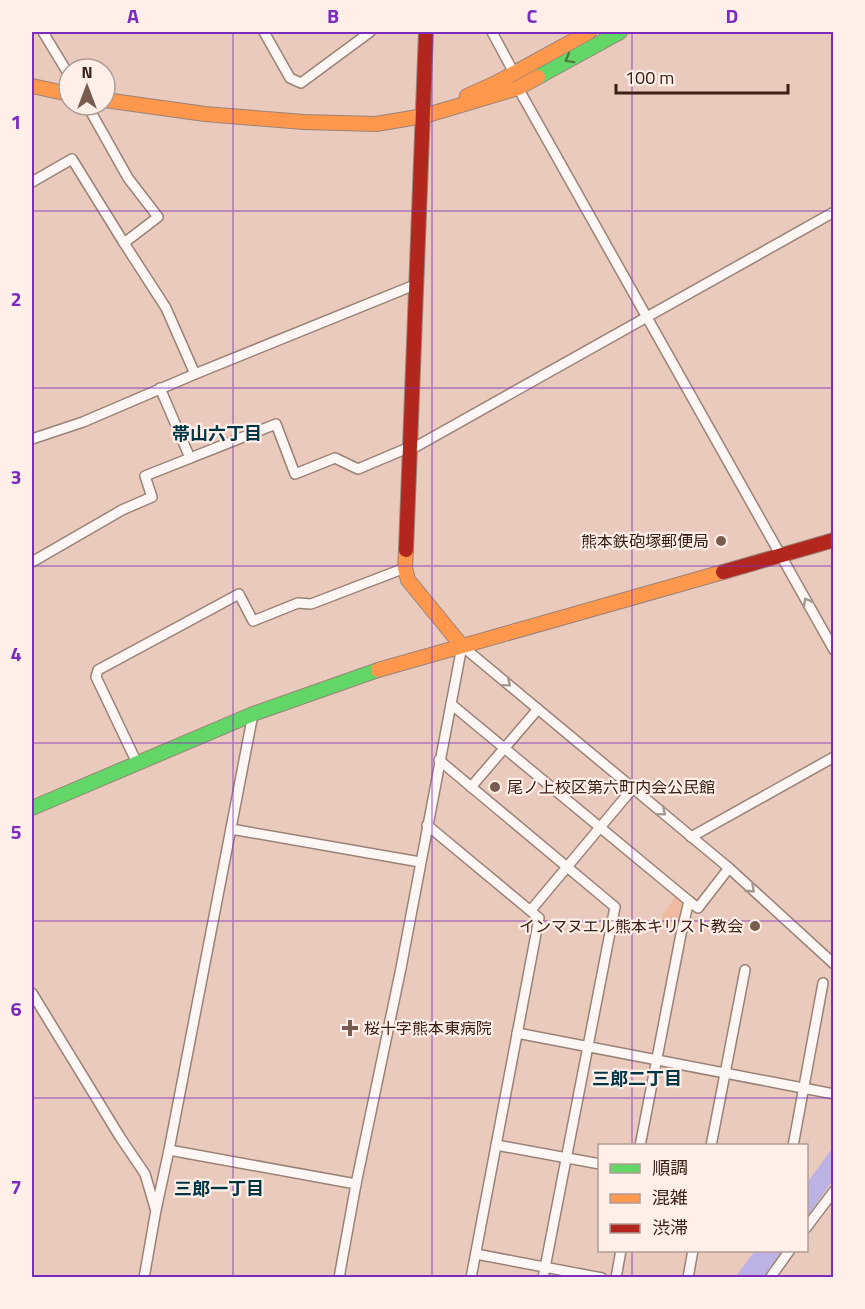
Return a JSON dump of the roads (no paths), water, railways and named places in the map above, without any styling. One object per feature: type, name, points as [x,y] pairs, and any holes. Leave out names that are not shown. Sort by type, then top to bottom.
[{"type":"street","points":[[43,32],[58,57]]},
{"type":"street","points":[[264,32],[290,78],[300,82],[370,32]]},
{"type":"street","points":[[426,32],[405,568],[408,580],[462,646],[729,868],[834,964]]},
{"type":"street","points":[[492,32],[514,73]]},
{"type":"street","points":[[424,116],[514,73],[589,32]]},
{"type":"street","points":[[117,102],[205,114],[304,122],[376,124],[424,116],[518,88],[620,32]]},
{"type":"street","points":[[32,86],[57,91]]},
{"type":"street","points":[[518,88],[834,650]]},
{"type":"street","points":[[94,117],[128,178],[158,217],[124,243]]},
{"type":"street","points":[[32,182],[72,159],[166,308],[195,374]]},
{"type":"street","points":[[32,562],[122,510],[152,498],[145,476],[276,424],[295,474],[335,458],[358,469],[410,449],[834,212]]},
{"type":"street","points":[[32,439],[83,422],[160,388],[417,284]]},
{"type":"street","points":[[160,388],[190,458]]},
{"type":"street","points":[[32,808],[253,714],[357,676],[834,540]]},
{"type":"street","points":[[137,763],[96,677],[98,670],[239,594],[253,621],[298,603],[311,604],[405,568]]},
{"type":"street","points":[[339,1278],[462,646]]},
{"type":"street","points":[[451,704],[698,908],[729,868]]},
{"type":"street","points":[[471,787],[538,709]]},
{"type":"street","points":[[144,1278],[253,714]]},
{"type":"street","points":[[691,837],[834,757]]},
{"type":"street","points":[[439,760],[615,907],[543,1278]]},
{"type":"street","points":[[531,910],[633,788]]},
{"type":"street","points":[[427,825],[539,918],[471,1278]]},
{"type":"street","points":[[231,828],[420,862]]},
{"type":"street","points":[[640,1144],[681,934],[690,901]]},
{"type":"street","points":[[711,1144],[745,970]]},
{"type":"street","points":[[793,1144],[823,983]]},
{"type":"street","points":[[32,993],[145,1174],[156,1210]]},
{"type":"street","points":[[517,1033],[834,1094]]},
{"type":"street","points":[[496,1145],[598,1164]]},
{"type":"street","points":[[169,1150],[356,1184]]},
{"type":"street","points":[[808,1227],[834,1191]]},
{"type":"street","points":[[616,1278],[621,1252]]},
{"type":"street","points":[[688,1278],[693,1252]]},
{"type":"street","points":[[770,1278],[789,1252]]},
{"type":"street","points":[[476,1254],[602,1278]]},
{"type":"place","name":"熊本鉄砲塚郵便局","points":[[721,541]]},
{"type":"place","name":"尾ノ上校区第六町内会公民館","points":[[495,787]]},
{"type":"place","name":"インマヌエル熊本キリスト教会","points":[[755,926]]},
{"type":"place","name":"桜十字熊本東病院","points":[[350,1028]]},
{"type":"district","name":"帯山六丁目","points":[[217,434]]},
{"type":"district","name":"三郎二丁目","points":[[637,1079]]},
{"type":"district","name":"三郎一丁目","points":[[219,1189]]}]
